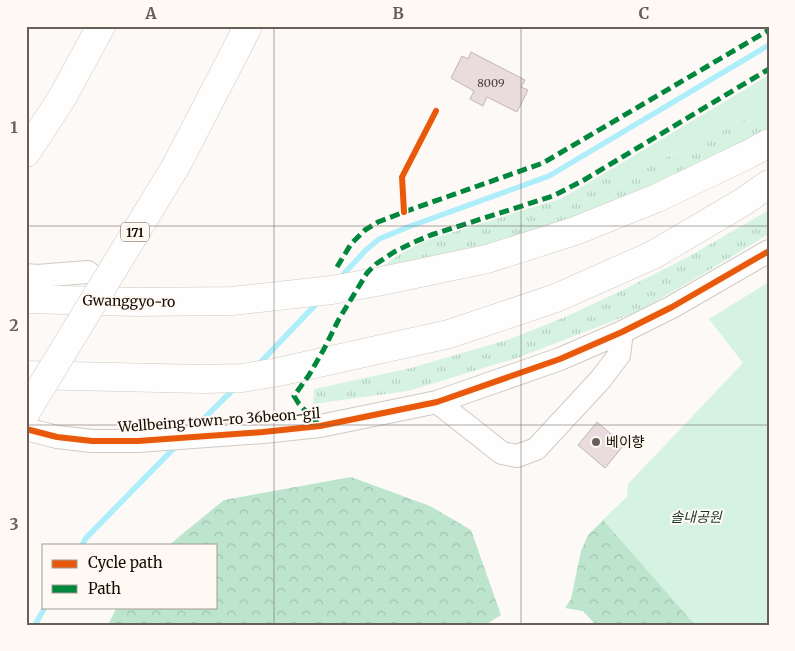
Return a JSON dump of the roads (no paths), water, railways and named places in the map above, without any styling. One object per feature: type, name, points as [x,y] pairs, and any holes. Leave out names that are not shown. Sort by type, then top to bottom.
[{"type":"main road","points":[[26,153],[62,98],[101,26]]},
{"type":"main road","name":"171","points":[[26,412],[176,166],[242,37]]},
{"type":"main road","name":"Gwanggyo-ro","points":[[26,299],[136,302],[232,301],[332,290],[382,281],[486,259],[575,232],[657,198],[769,143]]},
{"type":"main road","points":[[26,375],[204,379],[242,378],[449,334],[556,298],[653,255],[743,202],[769,184]]},
{"type":"street","name":"Wellbeing town-ro 36beon-gil","points":[[26,429],[58,437],[92,441],[138,441],[320,426],[437,402],[560,359],[622,332],[672,307],[769,251]]},
{"type":"street","points":[[26,275],[37,276],[88,272]]},
{"type":"street","points":[[437,402],[502,453],[518,456],[536,449],[600,380],[619,355],[622,332]]},
{"type":"waterway","points":[[339,279],[379,239],[549,176],[769,45]]},
{"type":"waterway","points":[[258,365],[319,301]]},
{"type":"waterway","points":[[192,430],[236,387]]},
{"type":"waterway","points":[[83,544],[86,538],[177,445]]},
{"type":"waterway","points":[[35,625],[44,608]]},
{"type":"place","name":"베이향","points":[[596,442]]},
{"type":"park label","name":"솔내공원","points":[[696,517]]}]
